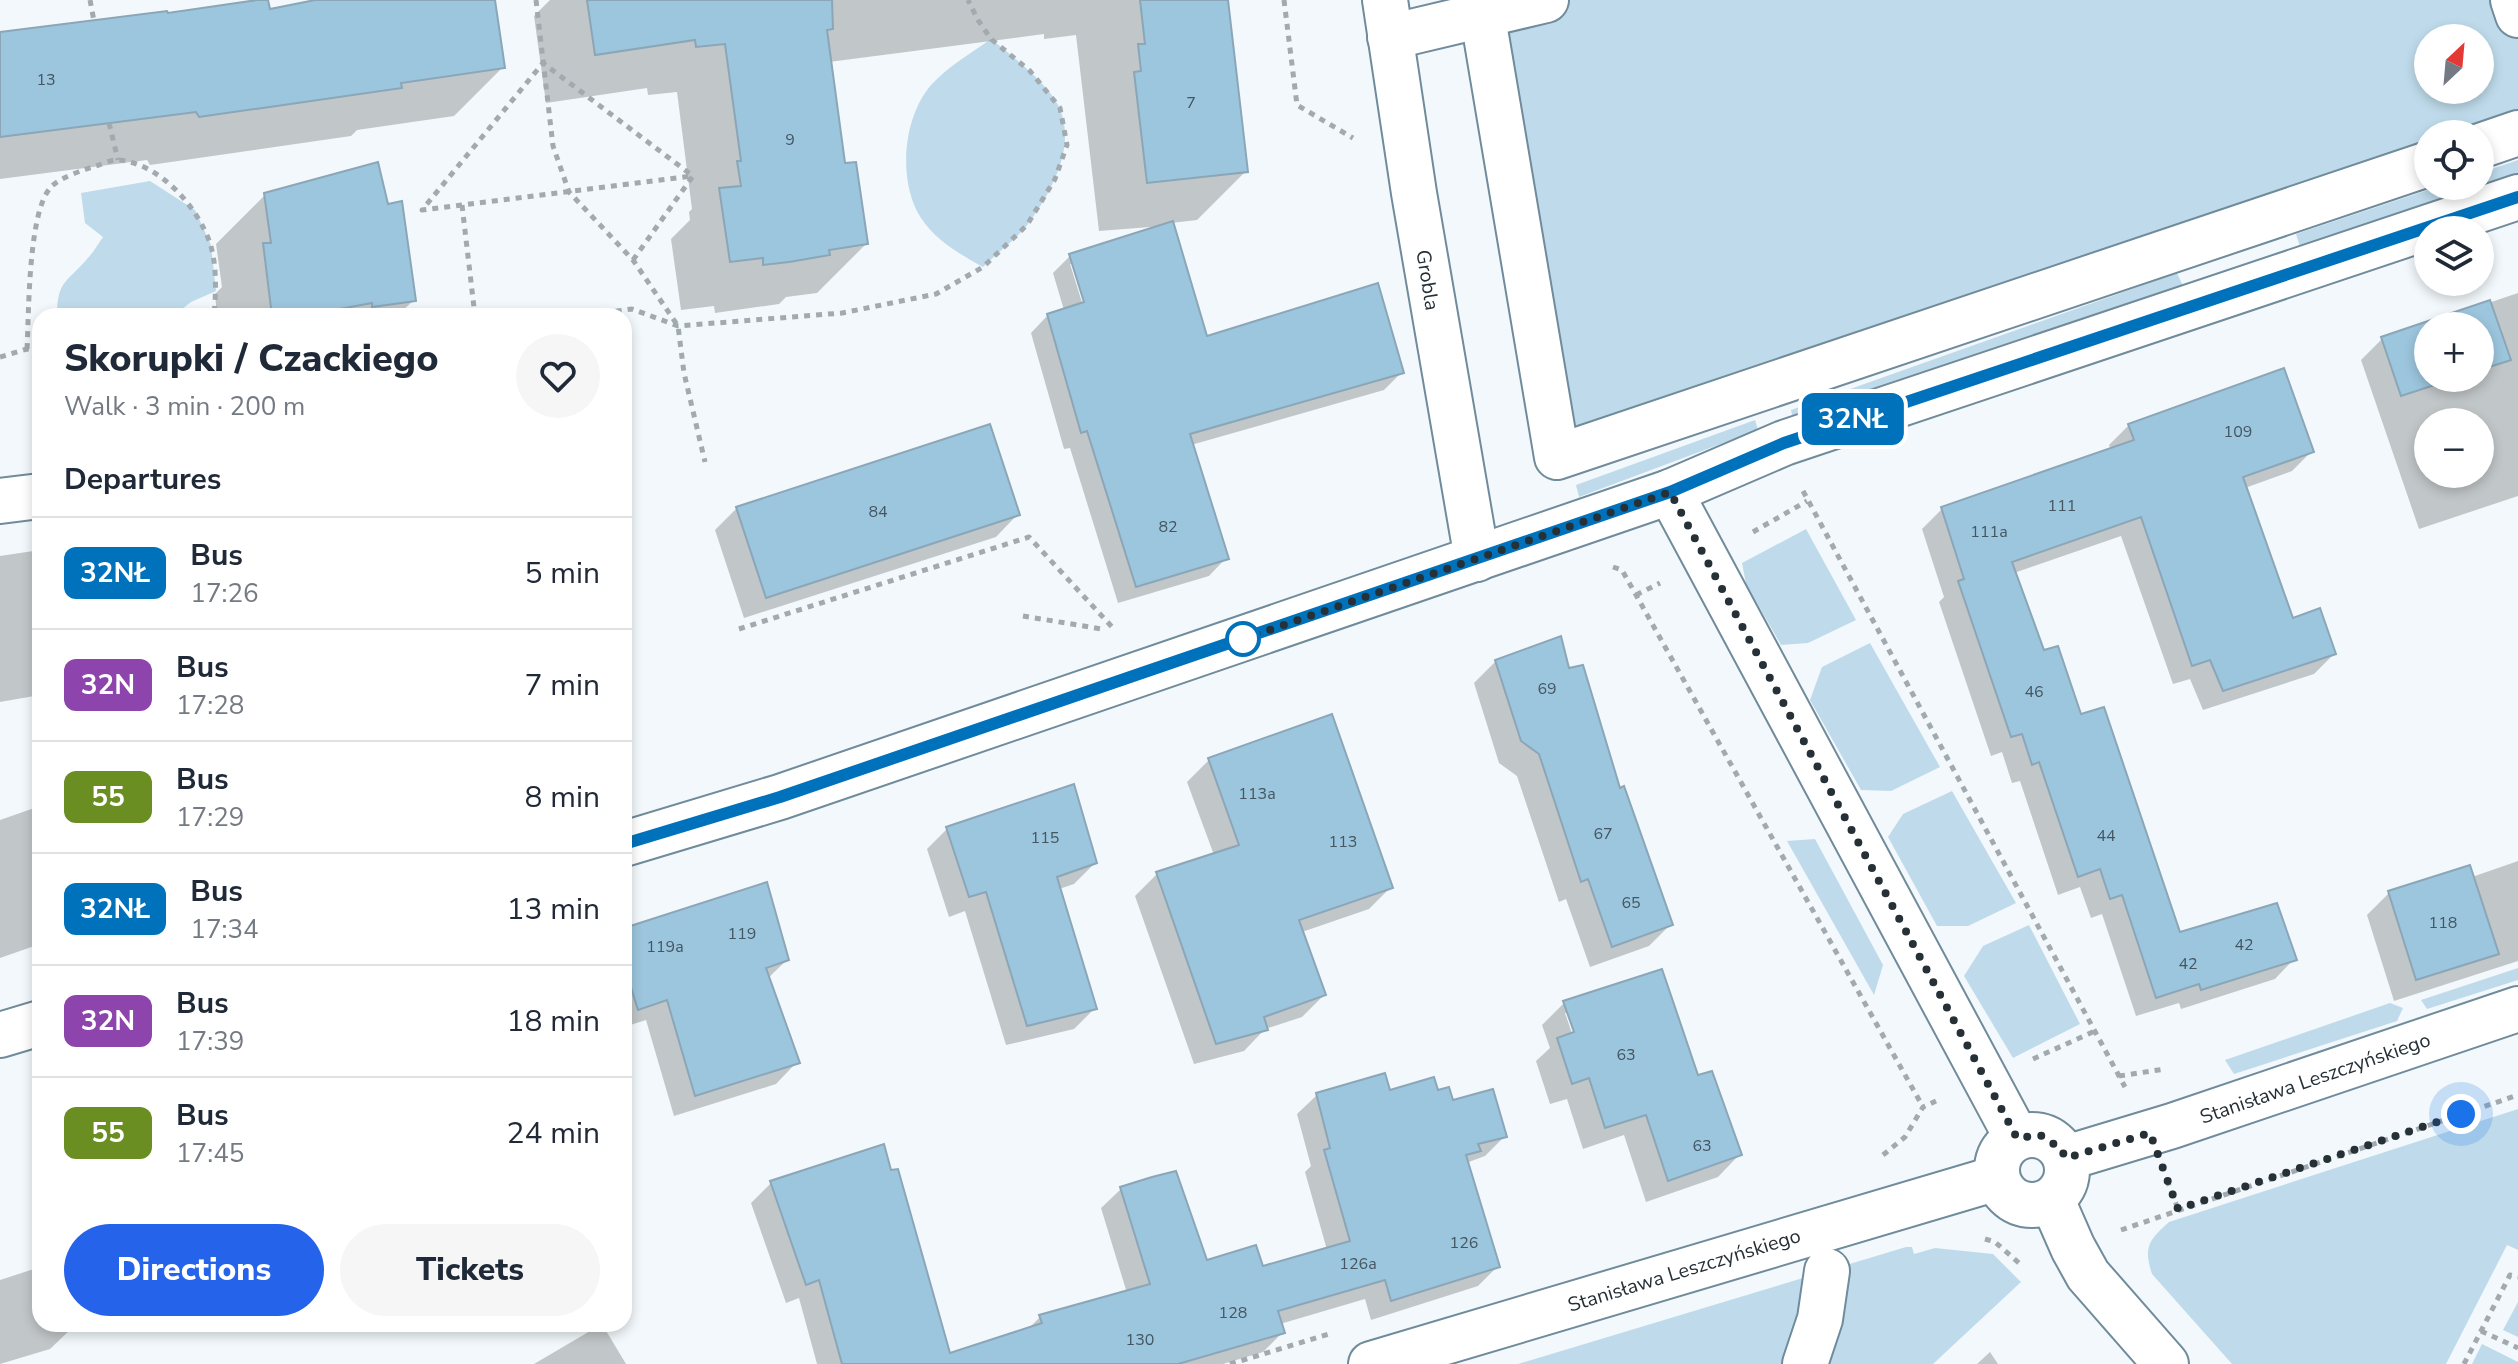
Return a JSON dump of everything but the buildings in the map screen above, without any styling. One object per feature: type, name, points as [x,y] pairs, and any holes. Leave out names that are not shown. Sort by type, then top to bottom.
[{"type":"street","points":[[1388,18],[1546,0]]},
{"type":"street","points":[[2513,0],[2518,15]]},
{"type":"street","points":[[1482,8],[1557,457],[2414,169]]},
{"type":"street","name":"Grobla","points":[[1388,18],[1432,302],[1477,559]]},
{"type":"street","points":[[2494,141],[2518,133]]},
{"type":"street","points":[[632,842],[780,797],[1477,559],[1670,492],[1784,443],[2518,197]]},
{"type":"street","points":[[1670,492],[2017,1138]]},
{"type":"street","points":[[0,501],[32,497]]},
{"type":"street","name":"Stanisława Leszczyńskiego","points":[[2066,1158],[2150,1133],[2518,1009]]},
{"type":"street","points":[[0,1035],[32,1025]]},
{"type":"street","points":[[2040,1135],[2060,1148],[2066,1158],[2066,1181],[2052,1200],[2030,1206],[2019,1203],[2008,1197],[1997,1178],[2000,1154],[2017,1138],[2040,1135]]},
{"type":"street","name":"Stanisława Leszczyńskiego","points":[[1371,1364],[1997,1178]]},
{"type":"street","points":[[2052,1200],[2088,1275],[2166,1364]]},
{"type":"street","points":[[1805,1364],[1820,1319],[1827,1271]]},
{"type":"path","points":[[90,0],[94,21]]},
{"type":"path","points":[[536,0],[553,146],[569,192],[633,260],[678,326],[684,373],[705,462]]},
{"type":"path","points":[[632,309],[678,326],[842,313],[936,294],[983,267],[1027,225],[1055,179],[1067,145],[1060,108],[1030,71],[991,39],[968,0]]},
{"type":"path","points":[[1284,0],[1297,105]]},
{"type":"path","points":[[543,63],[693,176]]},
{"type":"path","points":[[543,63],[422,210],[693,176]]},
{"type":"path","points":[[109,123],[118,160]]},
{"type":"path","points":[[27,349],[38,215],[51,187],[84,169],[118,160],[153,170],[195,210],[211,245],[215,308]]},
{"type":"path","points":[[633,260],[693,176]]},
{"type":"path","points":[[462,205],[474,308]]},
{"type":"path","points":[[0,357],[32,349]]},
{"type":"path","points":[[1784,443],[1807,501],[1956,770],[2150,1133],[2178,1209]]},
{"type":"path","points":[[739,629],[1029,537],[1116,632]]},
{"type":"path","points":[[1603,564],[1622,570],[1923,1107]]},
{"type":"path","points":[[1987,1080],[2095,1031]]},
{"type":"path","points":[[2073,1248],[2178,1209],[2518,1095]]},
{"type":"path","points":[[2464,1364],[2510,1275],[2518,1277]]},
{"type":"path","points":[[2481,1331],[2518,1348]]},
{"type":"shaded area","points":[[1455,0],[2518,0],[2518,140],[2494,136],[2494,120],[2414,120],[2414,176],[1545,471]]},
{"type":"shaded area","points":[[991,39],[1048,90],[1060,109],[1065,139],[1059,170],[1037,212],[1018,236],[983,267],[957,252],[927,226],[913,203],[906,168],[909,131],[922,97],[953,66]]},
{"type":"shaded area","points":[[2518,160],[2518,174],[2494,182],[2494,168]]},
{"type":"shaded area","points":[[150,181],[195,210],[211,245],[216,291],[183,308],[57,308],[61,288],[103,237],[85,223],[81,193]]},
{"type":"shaded area","points":[[2414,195],[2414,200],[2444,200],[2301,250],[2296,234]]},
{"type":"shaded area","points":[[2177,273],[2183,286],[1793,420],[1791,410]]},
{"type":"shaded area","points":[[1755,420],[1758,430],[1579,497],[1576,485]]},
{"type":"shaded area","points":[[1806,529],[1856,620],[1808,643],[1781,645],[1746,584],[1742,563]]},
{"type":"shaded area","points":[[1870,643],[1940,767],[1891,791],[1861,790],[1810,700],[1822,667]]},
{"type":"shaded area","points":[[1952,791],[2016,903],[1968,926],[1937,926],[1888,837],[1903,814]]},
{"type":"shaded area","points":[[1815,839],[1883,965],[1874,995],[1787,841]]},
{"type":"shaded area","points":[[2029,925],[2080,1024],[2013,1058],[1964,976],[1983,946]]},
{"type":"shaded area","points":[[2518,968],[2518,980],[2427,1009],[2421,1000]]},
{"type":"shaded area","points":[[2390,1003],[2403,1008],[2397,1021],[2234,1074],[2225,1060]]},
{"type":"shaded area","points":[[2518,1109],[2518,1250],[2507,1245],[2446,1364],[2232,1364],[2152,1274],[2148,1250],[2169,1222]]},
{"type":"shaded area","points":[[1912,1247],[1914,1254],[1935,1248],[1993,1254],[2021,1282],[1933,1364],[1518,1364]]},
{"type":"shaded area","points":[[2518,1302],[2518,1337],[2503,1330]]},
{"type":"shaded area","points":[[2482,1344],[2518,1362],[2518,1364],[2472,1364]]},
{"type":"bus line","name":"32NŁ","points":[[632,842],[780,797],[1670,492],[1784,443],[2518,197]]},
{"type":"route","points":[[1243,639],[1670,492],[2017,1138],[2040,1135],[2051,1140],[2066,1158],[2150,1133],[2178,1209],[2461,1114]]}]
